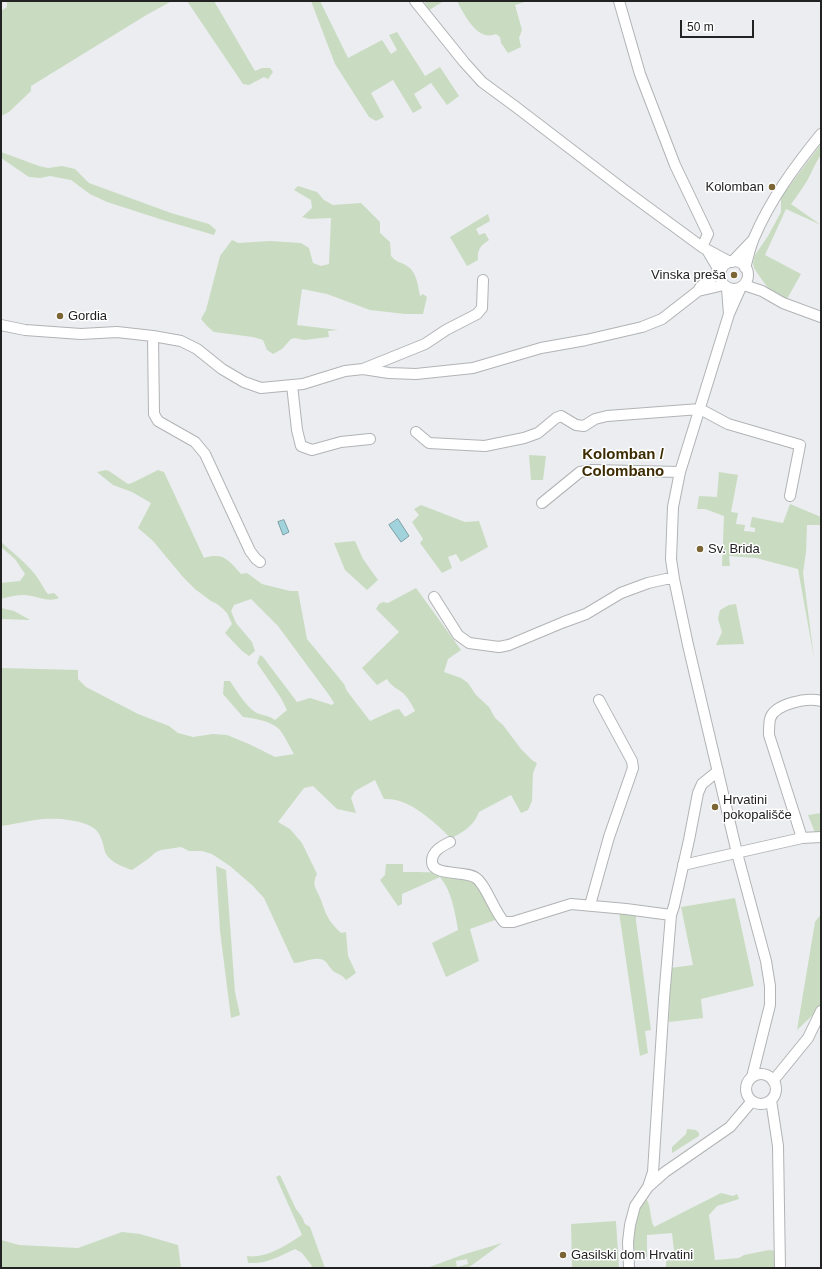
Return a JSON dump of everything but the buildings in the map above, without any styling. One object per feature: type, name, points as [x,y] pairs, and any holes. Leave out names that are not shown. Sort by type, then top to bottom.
[{"type":"street","points":[[415,1],[482,82],[704,249],[731,262],[739,263],[744,279],[783,303],[821,317]]},
{"type":"street","points":[[619,1],[642,81],[675,165],[708,234],[704,249],[720,272]]},
{"type":"street","points":[[773,1117],[749,1098],[746,1089],[749,1080],[752,1077],[758,1058],[759,1045],[770,1005],[770,986],[762,943],[737,853],[674,579],[671,559],[673,507],[680,472],[729,314],[744,279],[753,240],[785,181],[821,134]]},
{"type":"street","points":[[729,314],[725,286],[720,279],[720,272],[723,266],[731,262],[753,240]]},
{"type":"street","points":[[363,369],[389,373],[416,374],[473,368],[541,348],[586,340],[642,327],[662,319],[720,272]]},
{"type":"street","points":[[698,291],[725,286],[733,289],[744,279]]},
{"type":"street","points":[[1,325],[25,330],[81,334],[117,332],[181,341],[197,349],[222,369],[244,382],[261,388],[303,384],[346,372],[363,369],[425,344],[446,330],[477,314],[482,308],[483,280]]},
{"type":"street","points":[[153,336],[154,414],[158,421],[195,442],[205,454],[250,551],[260,562]]},
{"type":"street","points":[[292,385],[297,430],[301,446],[312,450],[340,442],[370,439]]},
{"type":"street","points":[[416,432],[429,443],[485,446],[524,438],[538,433],[556,418],[561,416],[576,425],[584,426],[595,419],[607,416],[700,409],[728,424],[800,444],[790,496]]},
{"type":"street","points":[[542,503],[580,472],[626,470],[680,472]]},
{"type":"street","points":[[434,597],[458,635],[469,643],[499,647],[509,645],[586,614],[621,593],[641,585],[666,579],[674,579]]},
{"type":"street","points":[[590,906],[609,837],[633,768],[632,761],[599,700]]},
{"type":"street","points":[[802,838],[769,735],[770,718],[775,711],[791,702],[821,701]]},
{"type":"street","points":[[648,1187],[653,1172],[670,915],[674,906],[698,793],[702,784],[718,771]]},
{"type":"street","points":[[683,865],[802,838],[821,837]]},
{"type":"street","points":[[450,842],[437,850],[432,856],[431,862],[434,868],[439,871],[466,874],[476,878],[482,884],[498,915],[504,922],[513,922],[570,904],[626,908],[670,915]]},
{"type":"street","points":[[770,1078],[808,1038],[821,1011]]},
{"type":"street","points":[[629,1268],[628,1242],[630,1225],[635,1206],[648,1187],[665,1172],[730,1127],[757,1103],[771,1100],[775,1095],[776,1090],[758,1058]]},
{"type":"street","points":[[752,1077],[757,1075],[770,1078]]},
{"type":"street","points":[[771,1100],[778,1146],[780,1268]]},
{"type":"green space","points":[[7,1],[172,1],[148,14],[31,86],[31,91],[9,112],[1,116],[1,11],[7,7]]},
{"type":"green space","points":[[187,1],[214,1],[255,71],[262,68],[270,68],[273,72],[268,79],[264,77],[249,85],[243,84]]},
{"type":"green space","points":[[311,1],[320,1],[348,58],[382,40],[391,54],[397,50],[389,35],[397,32],[425,76],[440,67],[459,96],[447,105],[431,83],[414,94],[422,108],[413,113],[393,80],[371,93],[384,117],[376,121],[369,117],[335,64]]},
{"type":"green space","points":[[424,1],[444,1],[429,10]]},
{"type":"green space","points":[[457,1],[528,1],[515,5],[522,30],[519,38],[521,47],[508,53],[501,43],[500,37],[496,34],[489,35],[477,31],[463,13]]},
{"type":"green space","points":[[821,144],[821,155],[807,181],[791,204],[821,225],[786,209],[765,255],[801,274],[787,299],[768,288],[754,268],[753,263],[755,255],[768,236],[781,212],[781,197]]},
{"type":"green space","points":[[1,152],[39,166],[48,168],[62,166],[75,169],[89,183],[171,213],[209,224],[216,230],[214,235],[107,202],[90,194],[71,180],[50,176],[40,178],[29,177],[1,158]]},
{"type":"green space","points":[[298,186],[317,192],[324,200],[333,205],[361,203],[380,222],[380,233],[390,242],[391,256],[395,260],[405,264],[413,272],[420,296],[423,294],[427,297],[423,314],[405,314],[370,310],[327,294],[302,289],[297,325],[338,330],[328,331],[329,337],[304,340],[295,338],[291,339],[282,349],[273,354],[267,350],[263,340],[253,337],[214,332],[208,327],[201,319],[206,310],[220,256],[232,240],[238,243],[270,241],[301,243],[309,248],[313,263],[321,266],[329,264],[331,218],[309,219],[302,217],[312,208],[311,200],[294,190]]},
{"type":"green space","points":[[488,214],[490,221],[476,229],[479,235],[485,233],[489,240],[480,248],[478,260],[467,266],[450,237]]},
{"type":"green space","points":[[529,455],[546,456],[543,480],[531,480]]},
{"type":"green space","points":[[106,470],[128,484],[158,470],[164,472],[204,558],[211,556],[221,557],[226,559],[241,574],[247,573],[262,584],[290,591],[298,591],[307,639],[344,684],[347,691],[370,721],[394,710],[399,709],[405,717],[415,711],[406,696],[387,679],[377,685],[362,668],[399,632],[376,609],[379,604],[383,602],[388,603],[416,588],[461,650],[448,659],[444,672],[461,678],[468,683],[476,695],[489,707],[495,718],[503,725],[521,749],[537,763],[533,773],[532,801],[528,810],[521,813],[511,795],[479,812],[475,820],[468,828],[451,838],[429,818],[412,806],[393,799],[384,799],[375,780],[355,791],[351,798],[356,813],[337,809],[313,786],[304,788],[278,822],[290,829],[302,843],[317,874],[315,878],[315,887],[326,914],[341,933],[346,932],[348,956],[356,973],[346,980],[343,976],[333,971],[322,959],[294,963],[264,898],[230,866],[212,854],[202,851],[189,851],[181,847],[161,850],[132,870],[111,860],[105,853],[102,840],[97,831],[86,824],[72,820],[50,819],[33,820],[1,826],[1,668],[78,670],[78,679],[86,687],[138,714],[169,726],[178,733],[193,737],[213,734],[227,735],[275,757],[294,754],[276,726],[262,720],[243,717],[223,694],[224,681],[230,681],[253,711],[275,720],[287,710],[281,698],[257,663],[260,655],[297,702],[310,698],[332,705],[334,703],[278,626],[251,599],[234,605],[231,611],[236,623],[252,642],[255,651],[249,656],[242,651],[225,633],[232,624],[227,613],[195,589],[153,541],[138,528],[151,503],[132,492],[113,485],[97,472]]},
{"type":"green space","points":[[719,472],[738,475],[731,512],[738,513],[736,524],[745,525],[744,531],[755,532],[755,528],[750,527],[752,517],[783,523],[790,504],[821,517],[821,525],[807,525],[806,552],[803,573],[814,658],[798,569],[756,558],[729,556],[730,566],[722,566],[724,516],[705,509],[697,509],[699,496],[717,497]]},
{"type":"green space","points":[[421,505],[465,522],[479,521],[488,547],[461,562],[456,554],[448,557],[452,568],[442,573],[420,543],[423,539],[412,522],[419,515],[414,509]]},
{"type":"green space","points":[[355,541],[363,559],[378,580],[367,590],[345,570],[334,543]]},
{"type":"green space","points":[[1,542],[23,561],[36,576],[48,594],[54,593],[59,598],[50,600],[24,595],[1,599],[1,583],[20,581],[25,574],[15,559],[1,547]]},
{"type":"green space","points":[[736,604],[744,644],[716,645],[722,632],[718,619],[720,610],[729,605]]},
{"type":"green space","points":[[1,608],[14,611],[30,620],[1,619]]},
{"type":"green space","points":[[821,813],[821,829],[816,835],[808,815]]},
{"type":"green space","points":[[386,864],[403,864],[403,872],[456,875],[475,882],[481,888],[491,907],[495,920],[470,929],[479,961],[446,977],[432,943],[458,930],[452,902],[444,883],[440,877],[402,894],[402,904],[398,906],[380,880],[385,875]]},
{"type":"green space","points":[[216,866],[226,870],[235,992],[240,1015],[231,1018],[220,931]]},
{"type":"green space","points":[[735,898],[754,986],[701,999],[703,1018],[669,1022],[670,968],[693,965],[681,907]]},
{"type":"green space","points":[[619,912],[636,913],[651,1030],[645,1031],[648,1053],[640,1056]]},
{"type":"green space","points":[[821,914],[821,1003],[818,1010],[797,1030],[815,922]]},
{"type":"green space","points":[[687,1129],[696,1130],[699,1133],[699,1136],[672,1153],[672,1147],[686,1134]]},
{"type":"green space","points":[[280,1175],[296,1209],[305,1224],[310,1227],[325,1268],[310,1268],[312,1266],[302,1253],[295,1249],[267,1261],[248,1263],[247,1256],[269,1253],[283,1247],[302,1235],[276,1177]]},
{"type":"green space","points":[[721,1193],[733,1196],[737,1194],[739,1199],[717,1206],[709,1215],[715,1260],[739,1258],[744,1255],[769,1250],[775,1251],[776,1268],[666,1268],[666,1261],[675,1259],[672,1233],[647,1235],[647,1257],[635,1259],[635,1227],[645,1197],[649,1204],[651,1219],[654,1227]]},
{"type":"green space","points":[[616,1221],[619,1268],[572,1268],[571,1224]]},
{"type":"green space","points":[[122,1232],[140,1234],[178,1245],[181,1268],[1,1268],[1,1240],[19,1245],[78,1248]]},
{"type":"green space","points":[[502,1243],[468,1268],[427,1268],[462,1255]],"holes":[[[467,1259],[468,1264],[457,1267],[456,1261]]]},
{"type":"water","points":[[398,519],[409,536],[401,542],[389,525]]},
{"type":"water","points":[[284,520],[289,532],[283,535],[278,522]]},
{"type":"place","name":"Kolomban","points":[[772,187]]},
{"type":"place","name":"Vinska preša","points":[[734,275]]},
{"type":"place","name":"Gordia","points":[[60,316]]},
{"type":"place","name":"Sv. Brida","points":[[700,549]]},
{"type":"place","name":"Hrvatini pokopališče","points":[[715,807]]},
{"type":"place","name":"Gasilski dom Hrvatini","points":[[563,1255]]},
{"type":"district","name":"Kolomban / Colombano","points":[[623,464]]}]
